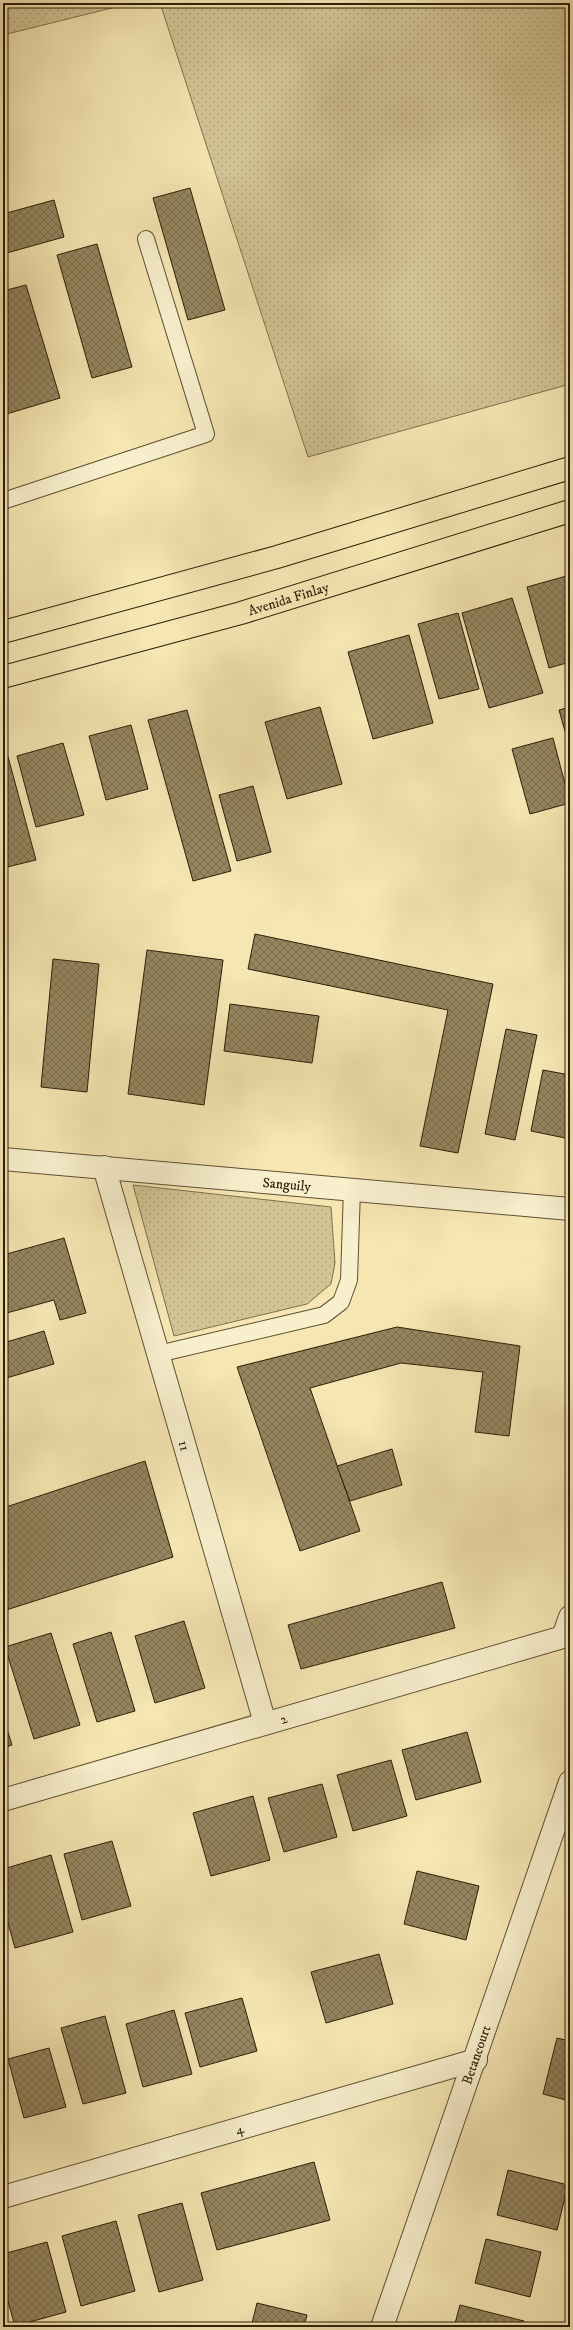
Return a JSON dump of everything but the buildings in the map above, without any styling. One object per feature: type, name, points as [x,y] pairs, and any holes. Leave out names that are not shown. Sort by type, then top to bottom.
[{"type":"main road","points":[[3,632],[277,557],[570,468]]},
{"type":"main road","name":"Avenida Finlay","points":[[3,677],[241,613],[570,511]]},
{"type":"street","name":"Sanguily","points":[[3,1159],[570,1209]]},
{"type":"street","name":"11","points":[[104,1167],[266,1723]]},
{"type":"street","name":"2","points":[[3,1800],[568,1632]]},
{"type":"street","name":"Betancourt","points":[[382,2327],[476,2060],[570,1782]]},
{"type":"street","name":"4","points":[[3,2197],[476,2060]]},
{"type":"lane","points":[[3,501],[206,434],[146,239]]},
{"type":"lane","points":[[158,1354],[324,1316],[341,1302],[349,1280],[352,1189]]},
{"type":"shaded area","points":[[3,3],[132,3],[3,35]]},
{"type":"shaded area","points":[[160,3],[570,3],[570,384],[308,457]]},
{"type":"shaded area","points":[[133,1185],[331,1207],[335,1263],[331,1284],[307,1304],[174,1336]]}]
